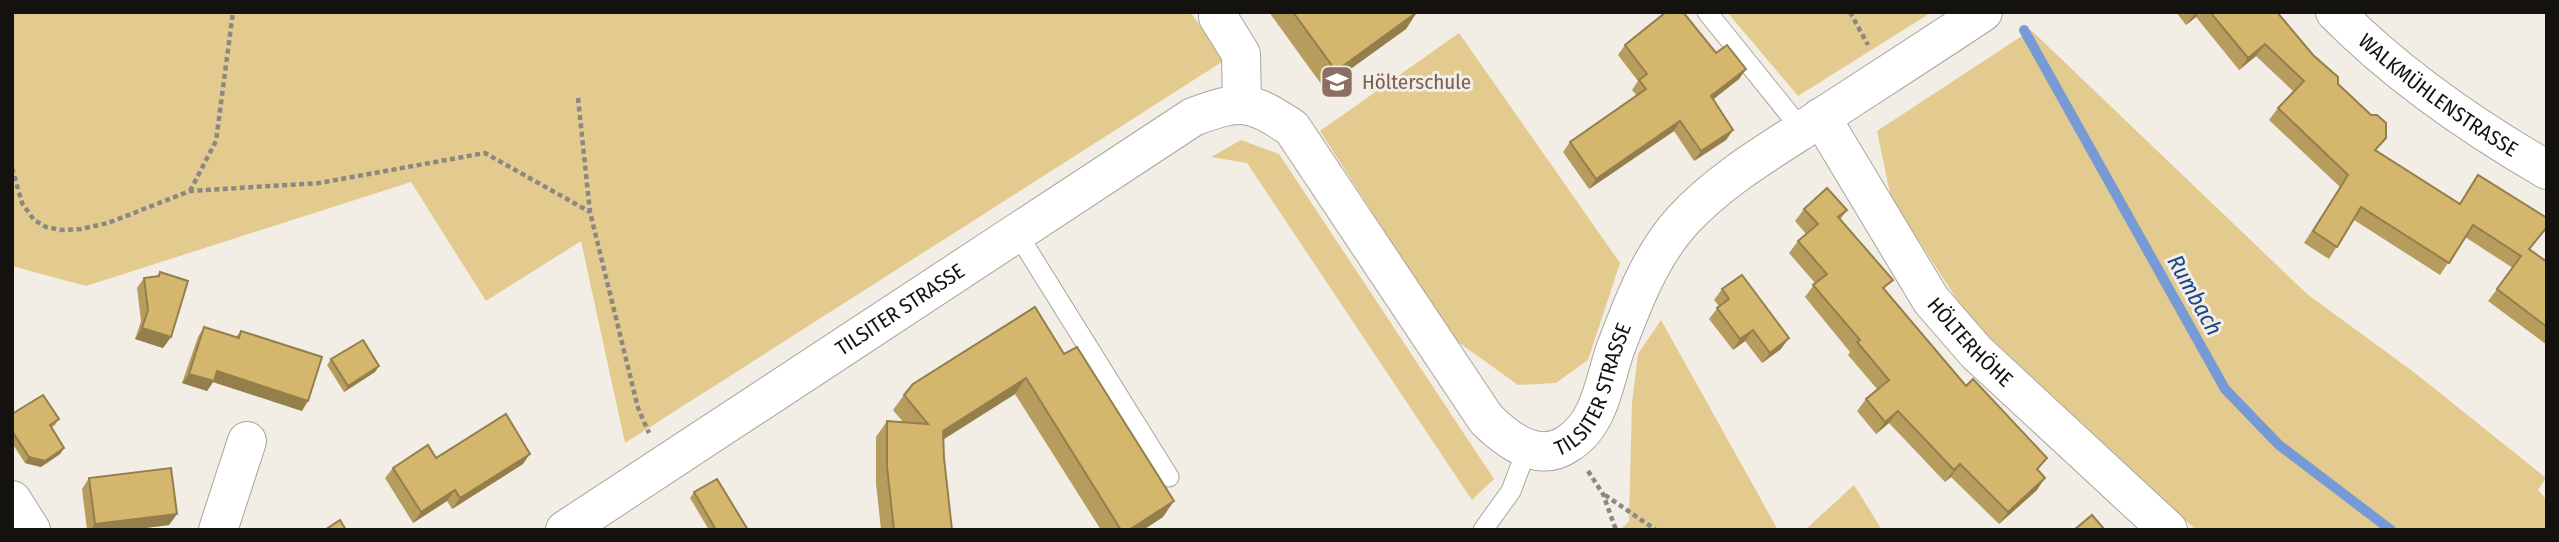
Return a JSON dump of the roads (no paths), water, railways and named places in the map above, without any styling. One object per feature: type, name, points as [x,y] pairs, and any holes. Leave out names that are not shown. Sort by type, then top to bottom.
[{"type":"street","name":"TILSITER STRASSE","points":[[565,530],[1193,117],[1220,107],[1242,104],[1262,108],[1292,128],[1486,419],[1503,435],[1527,449],[1551,452],[1569,444],[1583,432],[1599,404],[1637,295],[1656,257],[1683,220],[1729,180],[1983,12]]},
{"type":"street","name":"WALKMÜHLENSTRASSE","points":[[2335,12],[2370,48],[2491,137],[2547,170]]},
{"type":"street","points":[[1216,14],[1241,54],[1242,104]]},
{"type":"street","name":"HÖLTERHÖHE","points":[[1812,123],[1931,300],[1976,352],[2168,530]]},
{"type":"street","points":[[218,530],[247,441]]},
{"type":"street","points":[[12,500],[31,530]]},
{"type":"lane","points":[[1707,12],[1812,123]]},
{"type":"lane","points":[[1017,233],[1169,477]]},
{"type":"lane","points":[[1483,530],[1511,491],[1527,449]]},
{"type":"waterway","name":"Rumbach","points":[[2024,30],[2225,389],[2279,445],[2391,530]]},
{"type":"place","name":"Hölterschule","points":[[1337,82]]}]
